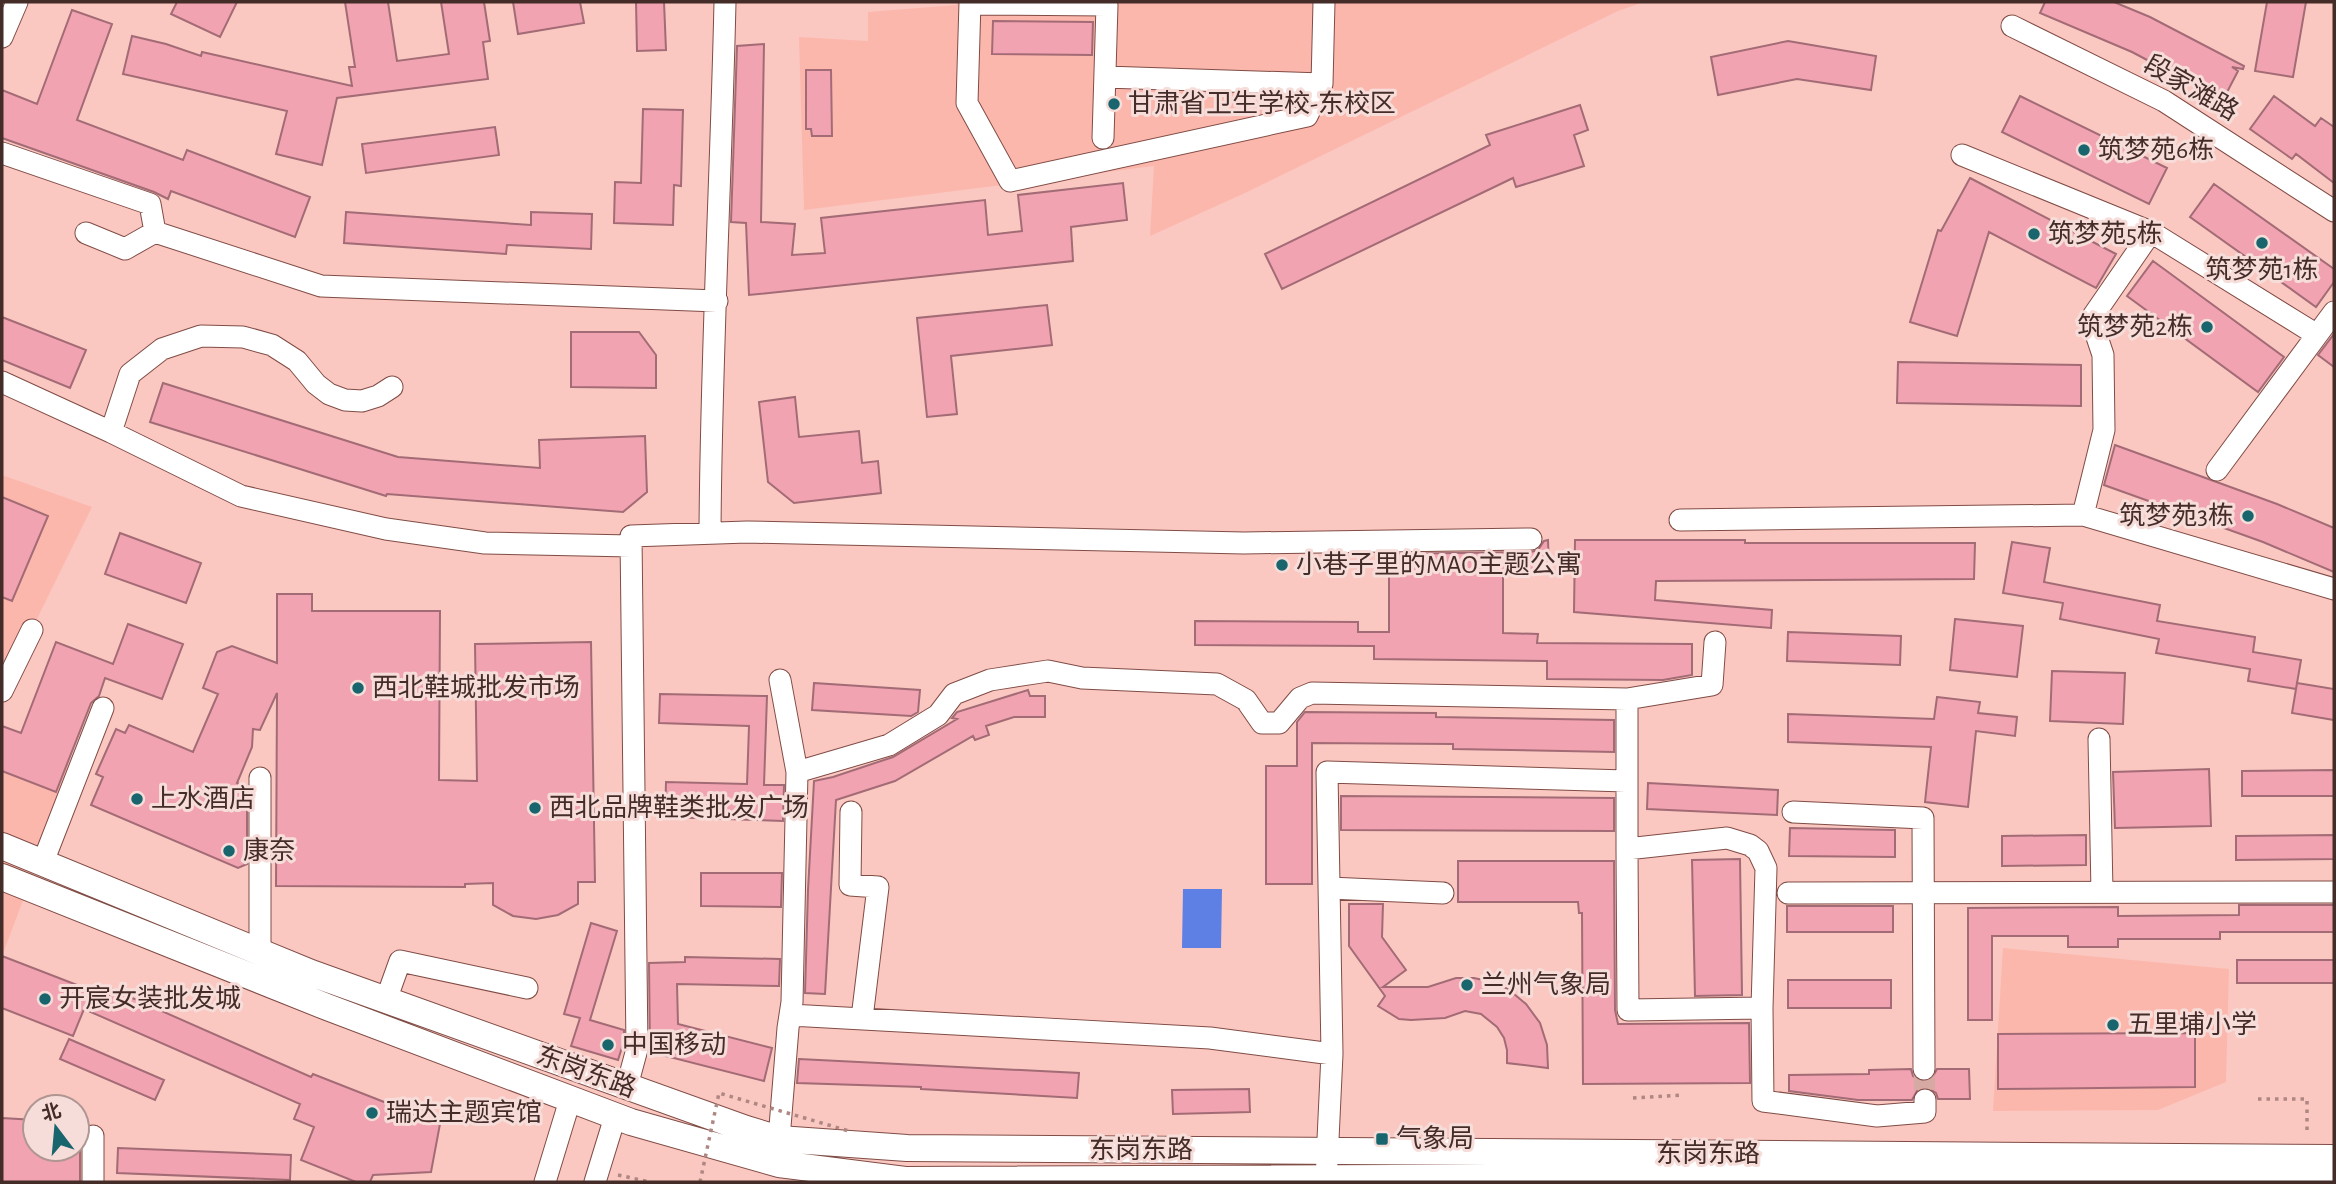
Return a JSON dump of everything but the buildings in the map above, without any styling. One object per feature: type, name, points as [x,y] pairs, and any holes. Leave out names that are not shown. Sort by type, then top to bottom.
[{"type":"main road","name":"东岗东路","points":[[2,846],[260,952],[386,1000],[779,1139],[907,1148],[1326,1151],[1969,1171],[2334,1177]]},
{"type":"main road","name":"东岗东路","points":[[2,877],[327,1007],[615,1116],[779,1164],[905,1181],[1258,1178],[1326,1181],[1630,1177],[1770,1180],[2334,1158]]},
{"type":"street","points":[[2,37],[17,2]]},
{"type":"street","points":[[710,533],[726,2]]},
{"type":"street","points":[[1104,138],[1107,5],[970,3],[967,103],[1010,181],[1307,116],[1322,84],[1324,2]]},
{"type":"street","name":"段家滩路","points":[[2012,26],[2164,101],[2334,211]]},
{"type":"street","points":[[1105,77],[1322,84]]},
{"type":"street","points":[[2,153],[150,204],[155,232]]},
{"type":"street","points":[[1962,155],[2151,232],[2317,335]]},
{"type":"street","points":[[86,233],[125,249],[155,232],[321,286],[716,301]]},
{"type":"street","points":[[2083,515],[2104,430],[2103,355],[2091,319],[2151,232]]},
{"type":"street","points":[[2217,470],[2334,312]]},
{"type":"street","points":[[111,432],[130,374],[162,349],[201,336],[243,337],[272,345],[297,361],[316,384],[329,394],[345,400],[362,401],[378,396],[392,387]]},
{"type":"street","points":[[2,382],[241,496],[386,529],[485,543],[631,546]]},
{"type":"street","points":[[1680,520],[2083,515],[2334,589]]},
{"type":"street","points":[[627,1086],[637,1049],[631,536],[710,533],[1244,543],[1531,538]]},
{"type":"street","points":[[2,691],[32,630]]},
{"type":"street","points":[[797,772],[889,745],[938,715],[954,694],[990,680],[1048,671],[1082,677],[1217,684],[1246,700],[1262,723],[1279,723],[1300,698],[1312,693],[1627,699],[1712,685],[1714,642]]},
{"type":"street","points":[[779,1139],[792,1002],[797,772],[780,680]]},
{"type":"street","points":[[1627,699],[1628,1010],[1762,1008]]},
{"type":"street","points":[[43,862],[103,708]]},
{"type":"street","points":[[2099,738],[2102,892]]},
{"type":"street","points":[[1326,1181],[1332,1054],[1327,772],[1626,781]]},
{"type":"street","points":[[260,778],[260,952]]},
{"type":"street","points":[[1793,811],[1923,818],[1924,1069]]},
{"type":"street","points":[[851,812],[850,885],[878,887],[862,1018]]},
{"type":"street","points":[[1627,849],[1727,838],[1750,845],[1758,851],[1766,868],[1762,1008],[1763,1101],[1877,1116],[1925,1112],[1925,1100]]},
{"type":"street","points":[[1329,888],[1443,893]]},
{"type":"street","points":[[1788,893],[2334,891]]},
{"type":"street","points":[[386,1000],[400,961],[527,988]]},
{"type":"street","points":[[790,1015],[1210,1038],[1332,1054]]},
{"type":"street","points":[[545,1182],[570,1100]]},
{"type":"street","points":[[597,1176],[615,1116]]},
{"type":"street","points":[[93,1136],[93,1182]]},
{"type":"street","points":[[905,1181],[907,1148]]},
{"type":"path","points":[[701,1182],[719,1093],[849,1131]]},
{"type":"path","points":[[1633,1098],[1682,1095]]},
{"type":"path","points":[[2258,1099],[2307,1099],[2306,1158]]},
{"type":"path","points":[[597,1176],[650,1182]]},
{"type":"shaded area","name":"甘肃省卫生学校-东校区","points":[[957,2],[1644,2],[1618,11],[1245,193],[1150,236],[1154,166],[804,210],[799,37],[868,41],[868,12],[956,5]]},
{"type":"shaded area","points":[[2,475],[92,507],[2,690]]},
{"type":"shaded area","points":[[2,739],[74,766],[2,956]]},
{"type":"shaded area","name":"五里埔小学","points":[[2003,948],[2229,969],[2226,1082],[2158,1110],[1993,1111]]},
{"type":"water","points":[[1183,889],[1222,889],[1221,948],[1182,948]]},
{"type":"tunnel","points":[[1924,1069],[1925,1100]]},
{"type":"place","name":"甘肃省卫生学校-东校区","points":[[1114,104]]},
{"type":"place","name":"筑梦苑6栋","points":[[2084,150]]},
{"type":"place","name":"筑梦苑5栋","points":[[2034,234]]},
{"type":"place","name":"筑梦苑1栋","points":[[2262,243]]},
{"type":"place","name":"筑梦苑2栋","points":[[2207,327]]},
{"type":"place","name":"筑梦苑3栋","points":[[2248,516]]},
{"type":"place","name":"小巷子里的MAO主题公寓","points":[[1282,565]]},
{"type":"place","name":"西北鞋城批发市场","points":[[358,688]]},
{"type":"place","name":"上水酒店","points":[[137,799]]},
{"type":"place","name":"西北品牌鞋类批发广场","points":[[535,808]]},
{"type":"place","name":"康奈","points":[[229,851]]},
{"type":"place","name":"兰州气象局","points":[[1467,985]]},
{"type":"place","name":"开宸女装批发城","points":[[45,999]]},
{"type":"place","name":"五里埔小学","points":[[2113,1025]]},
{"type":"place","name":"中国移动","points":[[608,1045]]},
{"type":"place","name":"瑞达主题宾馆","points":[[372,1113]]},
{"type":"place","name":"气象局","points":[[1382,1139]]}]
